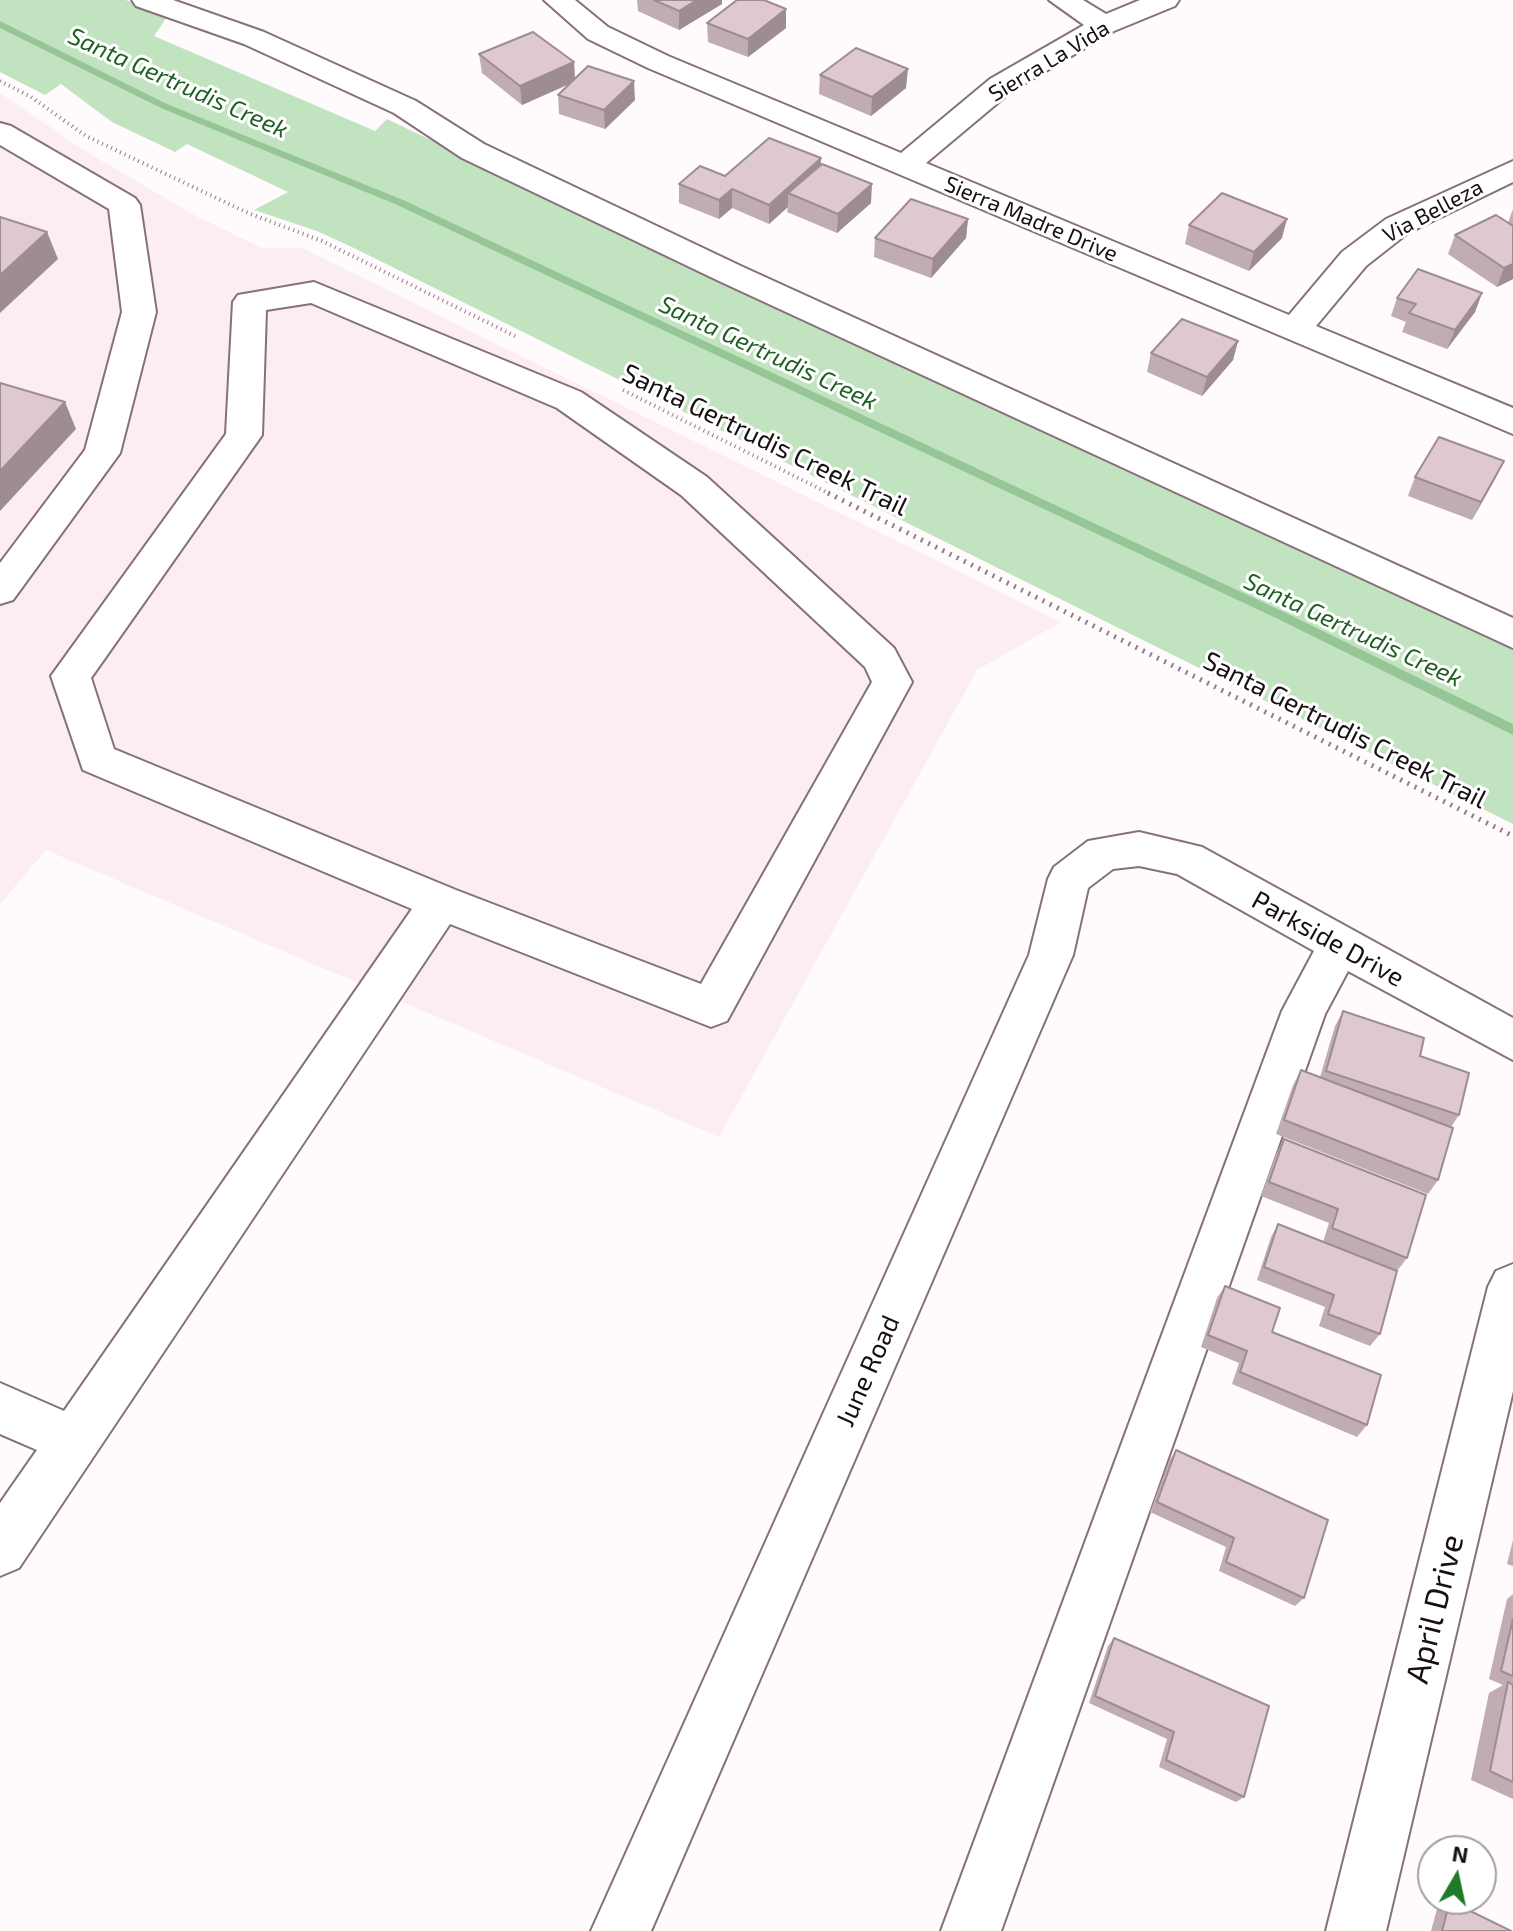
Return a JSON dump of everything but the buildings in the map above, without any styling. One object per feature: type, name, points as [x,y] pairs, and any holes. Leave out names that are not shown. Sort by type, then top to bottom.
[{"type":"street","points":[[146,0],[254,38],[405,107],[473,151],[645,233],[1513,634]]},
{"type":"street","name":"Sierra Madre Drive","points":[[558,0],[598,33],[658,62],[1513,422]]},
{"type":"street","points":[[1063,0],[1104,25]]},
{"type":"street","name":"Sierra La Vida","points":[[904,166],[1001,85],[1104,25],[1165,0]]},
{"type":"street","points":[[0,132],[124,205],[139,312],[102,453],[0,590]]},
{"type":"street","name":"Via Belleza","points":[[1294,330],[1354,259],[1397,226],[1513,170]]},
{"type":"street","points":[[314,292],[569,400],[694,486],[880,658],[892,682],[711,1008],[441,902],[97,759],[71,676],[244,435],[250,302],[314,292]]},
{"type":"street","name":"Parkside Drive","points":[[1139,849],[1187,859],[1513,1041]]},
{"type":"street","name":"June Road","points":[[621,1931],[1051,955],[1069,879],[1103,853],[1139,849]]},
{"type":"street","points":[[3,1537],[74,1441],[441,902]]},
{"type":"street","points":[[971,1931],[1304,1011],[1339,946]]},
{"type":"street","name":"April Drive","points":[[1356,1931],[1513,1287]]},
{"type":"street","points":[[0,1408],[74,1441]]},
{"type":"path","points":[[0,81],[31,97],[86,136],[248,213],[322,241],[526,342]]},
{"type":"path","name":"Santa Gertrudis Creek Trail","points":[[611,384],[1513,836]]},
{"type":"shaded area","points":[[0,93],[85,151],[196,216],[262,248],[302,248],[1061,622],[977,670],[719,1137],[46,850],[0,904]]},
{"type":"green space","points":[[0,0],[126,0],[167,17],[154,36],[375,131],[387,119],[721,280],[1513,645],[1513,824],[354,248],[317,231],[254,210],[288,192],[187,144],[175,152],[112,122],[61,84],[45,95],[0,72]]},
{"type":"waterway","name":"Santa Gertrudis Creek","points":[[0,24],[164,106],[399,202],[1282,616],[1513,730]]}]
